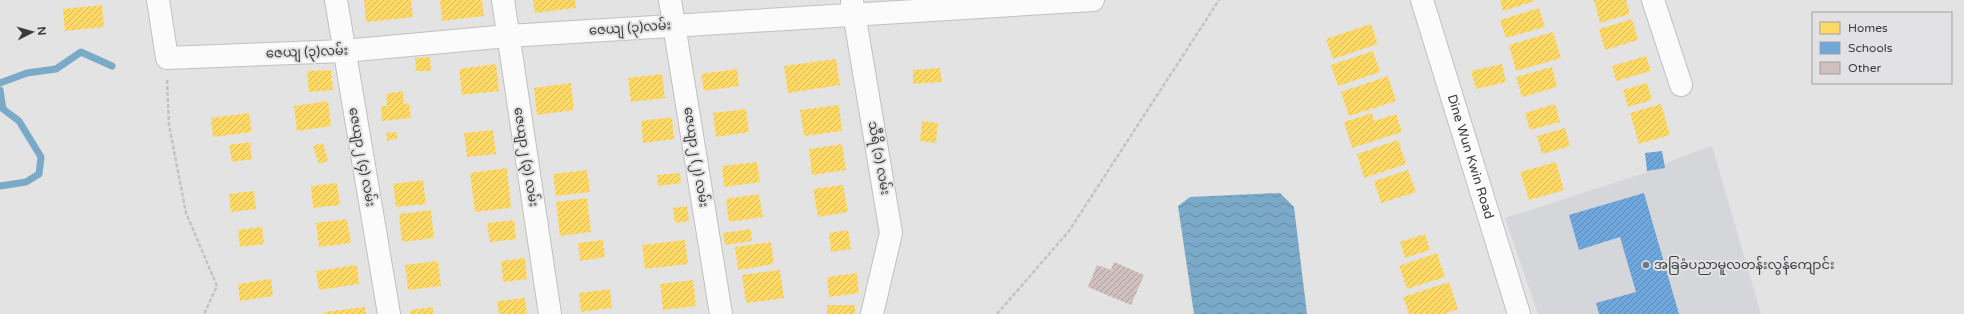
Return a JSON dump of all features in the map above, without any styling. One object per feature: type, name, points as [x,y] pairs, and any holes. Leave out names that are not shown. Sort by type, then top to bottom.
[{"type":"street","points":[[158,0],[167,58]]},
{"type":"street","name":"ဇေယျာ၂ (၄) လမ်း","points":[[336,0],[389,314]]},
{"type":"street","name":"ဇေယျာ၂ (၃) လမ်း","points":[[502,0],[550,314]]},
{"type":"street","name":"ဇေယျာ၂ (၂) လမ်း","points":[[670,0],[721,314]]},
{"type":"street","name":"ဇေယျ (၃)လမ်း","points":[[167,58],[344,51],[508,36],[675,25],[854,7],[1093,0]]},
{"type":"street","name":"Dine Wun Kwin Road","points":[[1422,0],[1519,314]]},
{"type":"street","points":[[1653,0],[1681,85]]},
{"type":"street","name":"သီရိ (၁) လမ်း","points":[[854,7],[891,232],[872,314]]},
{"type":"path","points":[[998,314],[1069,231],[1219,0]]},
{"type":"path","points":[[167,58],[169,125],[186,213],[216,286],[204,314]]},
{"type":"shaded area","points":[[1712,146],[1761,314],[1538,314],[1505,218],[1645,173],[1673,160]]},
{"type":"water","points":[[1280,193],[1294,207],[1307,314],[1194,314],[1178,206],[1190,197]]},
{"type":"building: Homes","points":[[364,0],[411,0],[413,17],[366,22]]},
{"type":"building: Homes","points":[[440,0],[482,0],[484,16],[442,21]]},
{"type":"building: Homes","points":[[533,0],[575,0],[576,8],[535,13]]},
{"type":"building: Homes","points":[[1500,0],[1534,0],[1535,1],[1503,11]]},
{"type":"building: Homes","points":[[1594,0],[1626,0],[1630,14],[1600,23]]},
{"type":"building: Homes","points":[[102,5],[104,27],[65,31],[63,9]]},
{"type":"building: Homes","points":[[1539,8],[1545,27],[1506,38],[1500,20]]},
{"type":"building: Homes","points":[[1632,19],[1638,40],[1605,50],[1599,29]]},
{"type":"building: Homes","points":[[1371,24],[1378,44],[1333,59],[1326,39]]},
{"type":"building: Homes","points":[[1553,32],[1561,58],[1516,71],[1509,45]]},
{"type":"building: Homes","points":[[1373,51],[1380,72],[1338,86],[1331,65]]},
{"type":"building: Homes","points":[[1646,56],[1651,71],[1616,81],[1612,66]]},
{"type":"building: Homes","points":[[430,57],[431,71],[416,71],[415,58]]},
{"type":"building: Homes","points":[[836,59],[840,85],[788,93],[784,66]]},
{"type":"building: Homes","points":[[496,64],[499,91],[462,95],[459,69]]},
{"type":"building: Homes","points":[[1502,64],[1506,82],[1476,89],[1471,71]]},
{"type":"building: Homes","points":[[1552,67],[1557,87],[1522,97],[1516,77]]},
{"type":"building: Homes","points":[[940,68],[942,82],[913,84],[913,70]]},
{"type":"building: Homes","points":[[737,69],[739,86],[704,91],[701,74]]},
{"type":"building: Homes","points":[[331,70],[333,90],[309,92],[307,71]]},
{"type":"building: Homes","points":[[662,74],[665,98],[631,102],[628,78]]},
{"type":"building: Homes","points":[[1388,76],[1396,101],[1349,116],[1341,92]]},
{"type":"building: Homes","points":[[571,83],[574,110],[537,115],[534,88]]},
{"type":"building: Homes","points":[[1647,83],[1652,100],[1628,107],[1623,90]]},
{"type":"building: Homes","points":[[403,91],[404,104],[409,103],[411,118],[382,121],[381,106],[387,106],[386,94]]},
{"type":"building: Homes","points":[[328,101],[331,126],[297,131],[294,106]]},
{"type":"building: Homes","points":[[1555,104],[1560,122],[1530,130],[1525,113]]},
{"type":"building: Homes","points":[[1661,104],[1670,135],[1639,144],[1630,113]]},
{"type":"building: Homes","points":[[839,105],[842,131],[804,136],[800,110]]},
{"type":"building: Homes","points":[[746,109],[749,132],[716,137],[713,113]]},
{"type":"building: Homes","points":[[249,113],[252,132],[213,137],[211,118]]},
{"type":"building: Homes","points":[[1372,113],[1374,121],[1396,114],[1402,132],[1352,148],[1344,122]]},
{"type":"building: Homes","points":[[672,117],[674,139],[643,143],[641,121]]},
{"type":"building: Homes","points":[[922,121],[938,123],[936,143],[920,141]]},
{"type":"building: Homes","points":[[1565,128],[1570,146],[1542,154],[1537,136]]},
{"type":"building: Homes","points":[[493,130],[496,154],[467,157],[464,133]]},
{"type":"building: Homes","points":[[396,132],[398,138],[387,141],[386,133]]},
{"type":"building: Homes","points":[[1398,140],[1406,164],[1364,178],[1357,154]]},
{"type":"building: Homes","points":[[250,142],[252,159],[232,162],[229,145]]},
{"type":"building: Homes","points":[[323,143],[328,161],[319,164],[313,146]]},
{"type":"building: Homes","points":[[842,144],[846,170],[812,175],[809,149]]},
{"type":"building: Homes","points":[[757,162],[760,182],[724,187],[722,166]]},
{"type":"building: Homes","points":[[1556,162],[1564,190],[1529,200],[1520,172]]},
{"type":"building: Homes","points":[[507,168],[511,208],[475,212],[470,173]]},
{"type":"building: Homes","points":[[587,170],[590,192],[556,196],[553,174]]},
{"type":"building: Homes","points":[[1408,170],[1416,192],[1381,203],[1374,181]]},
{"type":"building: Homes","points":[[680,173],[681,183],[658,186],[657,175]]},
{"type":"building: Homes","points":[[423,180],[426,204],[396,207],[393,184]]},
{"type":"building: Homes","points":[[337,183],[340,205],[313,208],[311,186]]},
{"type":"building: Homes","points":[[843,185],[848,212],[818,217],[813,189]]},
{"type":"building: Homes","points":[[254,191],[256,209],[231,212],[229,194]]},
{"type":"building: Homes","points":[[759,194],[763,217],[729,222],[726,199]]},
{"type":"building: Homes","points":[[587,198],[591,232],[560,236],[556,202]]},
{"type":"building: Homes","points":[[687,206],[689,221],[675,223],[673,208]]},
{"type":"building: Homes","points":[[431,210],[434,238],[402,242],[399,214]]},
{"type":"building: Homes","points":[[347,219],[351,243],[319,247],[316,223]]},
{"type":"building: Homes","points":[[514,220],[516,239],[490,242],[487,223]]},
{"type":"building: Homes","points":[[262,227],[264,244],[240,247],[238,230]]},
{"type":"building: Homes","points":[[751,229],[752,241],[725,245],[723,233]]},
{"type":"building: Homes","points":[[848,230],[851,249],[831,252],[829,233]]},
{"type":"building: Homes","points":[[1425,234],[1430,250],[1405,258],[1400,242]]},
{"type":"building: Homes","points":[[603,240],[605,257],[580,261],[578,243]]},
{"type":"building: Homes","points":[[685,240],[688,264],[645,269],[642,245]]},
{"type":"building: Homes","points":[[771,242],[774,264],[738,270],[735,247]]},
{"type":"building: Homes","points":[[1437,253],[1445,277],[1407,289],[1399,266]]},
{"type":"building: Homes","points":[[525,258],[527,279],[503,282],[501,261]]},
{"type":"building: Homes","points":[[438,261],[441,286],[408,290],[405,265]]},
{"type":"building: Homes","points":[[357,265],[359,284],[319,290],[316,271]]},
{"type":"building: Homes","points":[[780,270],[784,298],[746,303],[742,275]]},
{"type":"building: Homes","points":[[857,273],[859,293],[829,297],[827,277]]},
{"type":"building: Homes","points":[[271,279],[273,296],[240,301],[238,284]]},
{"type":"building: Homes","points":[[693,280],[696,306],[663,310],[660,284]]},
{"type":"building: Homes","points":[[1449,282],[1458,309],[1444,314],[1409,314],[1403,297]]},
{"type":"building: Homes","points":[[610,289],[612,308],[581,312],[579,293]]},
{"type":"building: Homes","points":[[525,298],[527,314],[499,314],[497,301]]},
{"type":"building: Homes","points":[[827,305],[855,305],[855,314],[827,314]]},
{"type":"building: Homes","points":[[365,307],[366,314],[324,314],[324,312]]},
{"type":"building: Homes","points":[[433,307],[433,314],[410,314],[410,310]]},
{"type":"building: Schools","points":[[1662,151],[1665,168],[1647,171],[1645,153]]},
{"type":"building: Schools","points":[[1644,193],[1679,314],[1599,314],[1596,303],[1636,292],[1620,237],[1579,250],[1569,215]]},
{"type":"building: Other","points":[[1114,262],[1144,275],[1131,305],[1088,287],[1097,265],[1111,270]]},
{"type":"waterway","points":[[0,83],[27,73],[56,69],[81,52],[112,66]]},
{"type":"waterway","points":[[0,90],[3,109],[19,121],[41,157],[39,174],[26,182],[0,186]]},
{"type":"place","name":"အခြခံပညာမူလတန်းလွန်ကျောင်း","points":[[1646,265]]}]
